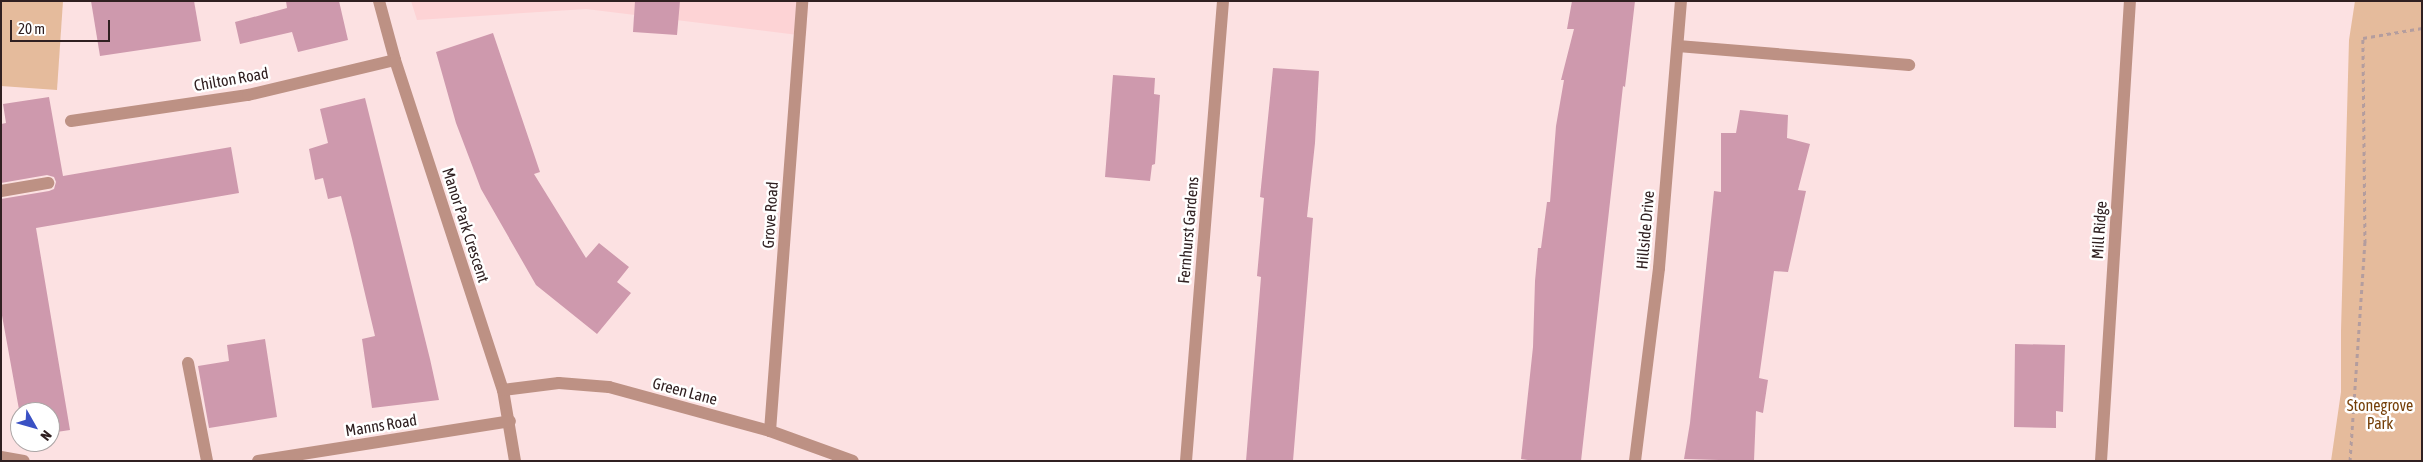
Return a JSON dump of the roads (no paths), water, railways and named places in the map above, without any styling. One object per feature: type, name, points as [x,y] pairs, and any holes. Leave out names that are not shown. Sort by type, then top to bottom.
[{"type":"street","name":"Manor Park Crescent","points":[[379,1],[396,60],[503,390],[510,421],[515,461]]},
{"type":"street","name":"Grove Road","points":[[770,431],[802,1]]},
{"type":"street","name":"Fernhurst Gardens","points":[[1186,461],[1223,1]]},
{"type":"street","name":"Hillside Drive","points":[[1635,461],[1659,268],[1681,1]]},
{"type":"street","name":"Mill Ridge","points":[[2101,461],[2130,1]]},
{"type":"street","points":[[1678,46],[1909,65]]},
{"type":"street","name":"Chilton Road","points":[[71,121],[248,95],[396,60]]},
{"type":"street","points":[[1,191],[48,183]]},
{"type":"street","points":[[188,363],[207,461]]},
{"type":"street","name":"Green Lane","points":[[503,390],[559,382],[608,387],[770,431],[853,461]]},
{"type":"street","name":"Manns Road","points":[[258,461],[510,421]]},
{"type":"street","points":[[1,457],[24,461]]},
{"type":"park label","name":"Stonegrove Park","points":[[2380,414]]}]
